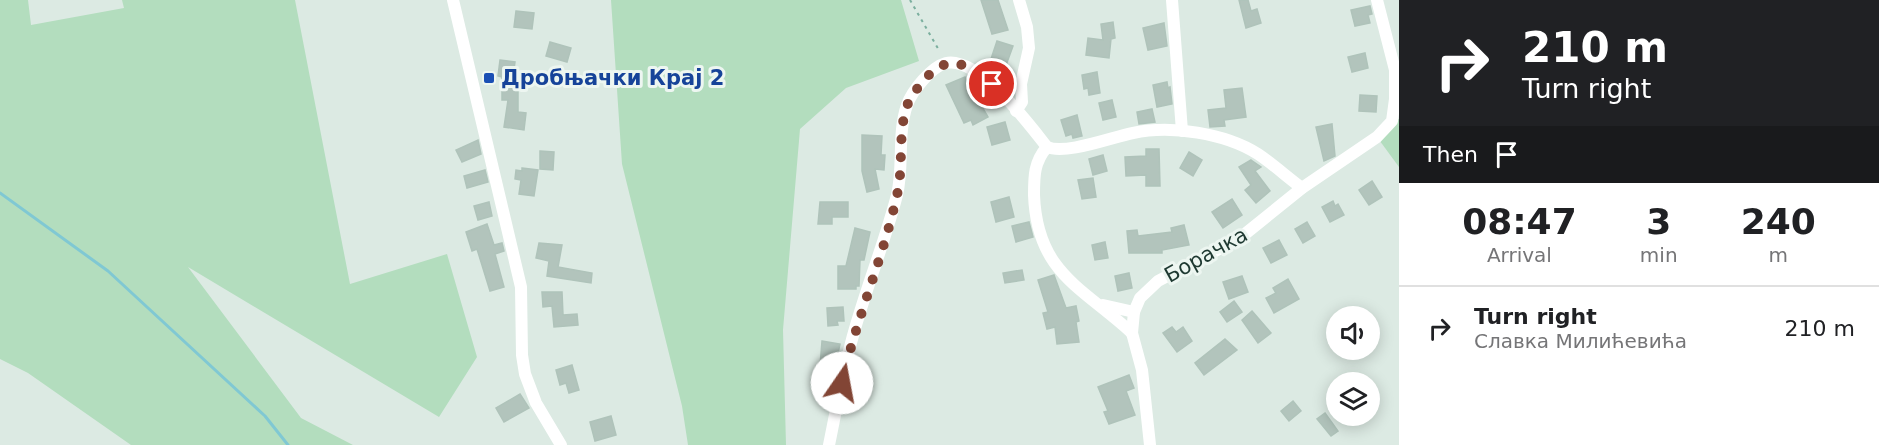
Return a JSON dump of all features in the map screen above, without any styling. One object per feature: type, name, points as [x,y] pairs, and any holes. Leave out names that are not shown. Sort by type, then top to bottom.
[{"type":"street","points":[[453,0],[521,287],[521,346],[525,374],[530,391],[561,445]]},
{"type":"street","points":[[1016,111],[1022,102],[1022,76],[1029,48],[1027,27],[1019,0]]},
{"type":"street","points":[[1172,0],[1182,131]]},
{"type":"street","name":"Борачка","points":[[1150,445],[1142,370],[1132,333],[1134,312],[1140,298],[1158,281],[1240,238],[1302,188],[1377,137],[1395,120],[1397,73],[1377,0]]},
{"type":"street","points":[[829,445],[851,342],[898,193],[903,118],[908,103],[927,77],[946,63],[959,63],[973,69],[992,84],[1047,147],[1056,150],[1072,148],[1136,132],[1182,131],[1240,145],[1257,154],[1302,188]]},
{"type":"street","points":[[1047,147],[1038,160],[1034,175],[1036,227],[1048,251],[1069,283],[1132,333]]},
{"type":"street","points":[[1098,304],[1134,312]]},
{"type":"path","points":[[910,0],[946,63]]},
{"type":"green space","points":[[0,0],[28,0],[31,25],[124,8],[122,0],[295,0],[350,284],[447,254],[477,357],[439,417],[188,267],[301,418],[353,445],[131,445],[28,373],[0,359]]},
{"type":"green space","points":[[611,0],[901,0],[919,61],[846,88],[800,129],[783,330],[786,445],[688,445],[682,406],[622,164]]},
{"type":"green space","points":[[1399,119],[1399,167],[1377,137],[1392,121]]},
{"type":"building","points":[[981,0],[998,0],[1008,30],[992,34]]},
{"type":"building","points":[[1239,0],[1248,0],[1251,11],[1257,9],[1261,23],[1246,28]]},
{"type":"building","points":[[1370,6],[1372,14],[1368,15],[1370,23],[1355,26],[1351,10]]},
{"type":"building","points":[[516,11],[534,13],[532,29],[514,27]]},
{"type":"building","points":[[1113,22],[1115,38],[1111,39],[1109,58],[1086,55],[1088,38],[1103,40],[1101,24]]},
{"type":"building","points":[[1164,23],[1167,46],[1148,50],[1143,28]]},
{"type":"building","points":[[997,41],[1013,46],[1005,68],[990,62]]},
{"type":"building","points":[[550,42],[571,48],[567,62],[546,56]]},
{"type":"building","points":[[1365,53],[1368,68],[1352,72],[1348,57]]},
{"type":"building","points":[[500,60],[515,62],[512,84],[518,84],[518,112],[526,113],[524,130],[504,127],[508,100],[502,100],[502,77],[498,76]]},
{"type":"building","points":[[1097,72],[1100,93],[1089,95],[1088,88],[1084,89],[1082,75]]},
{"type":"building","points":[[965,77],[978,106],[981,105],[988,117],[973,125],[971,120],[964,123],[946,85]]},
{"type":"building","points":[[1167,82],[1168,88],[1170,87],[1172,104],[1157,107],[1153,85]]},
{"type":"building","points":[[1242,88],[1246,117],[1224,120],[1225,126],[1210,127],[1208,110],[1226,108],[1224,90]]},
{"type":"building","points":[[1360,95],[1377,96],[1376,112],[1359,111]]},
{"type":"building","points":[[1112,100],[1116,117],[1103,120],[1099,103]]},
{"type":"building","points":[[1152,109],[1155,122],[1139,124],[1137,112]]},
{"type":"building","points":[[1077,115],[1082,136],[1073,138],[1072,134],[1066,136],[1061,120]]},
{"type":"building","points":[[1005,122],[1010,140],[992,145],[987,127]]},
{"type":"building","points":[[1332,124],[1335,156],[1324,161],[1316,127]]},
{"type":"building","points":[[862,135],[882,136],[881,155],[885,155],[884,170],[875,169],[879,189],[867,192],[862,171]]},
{"type":"building","points":[[478,140],[481,154],[462,162],[456,150]]},
{"type":"building","points":[[1146,149],[1159,149],[1160,186],[1146,186],[1146,175],[1126,176],[1125,157],[1146,156]]},
{"type":"building","points":[[540,151],[554,152],[553,170],[540,169]]},
{"type":"building","points":[[1189,152],[1202,160],[1193,176],[1180,168]]},
{"type":"building","points":[[1103,155],[1107,171],[1093,175],[1089,159]]},
{"type":"building","points":[[1251,160],[1261,167],[1255,171],[1270,191],[1256,203],[1245,190],[1251,185],[1239,167]]},
{"type":"building","points":[[522,168],[538,170],[534,196],[519,194],[521,180],[515,179],[516,170],[522,171]]},
{"type":"building","points":[[485,170],[488,182],[467,188],[464,176]]},
{"type":"building","points":[[1093,178],[1096,197],[1082,199],[1078,180]]},
{"type":"building","points":[[1372,181],[1382,197],[1369,205],[1359,190]]},
{"type":"building","points":[[1009,197],[1014,217],[996,222],[991,202]]},
{"type":"building","points":[[1232,199],[1242,215],[1223,228],[1212,212]]},
{"type":"building","points":[[1333,201],[1335,206],[1338,204],[1344,215],[1330,222],[1322,207]]},
{"type":"building","points":[[489,202],[492,216],[478,220],[474,206]]},
{"type":"building","points":[[820,202],[848,202],[848,217],[832,217],[832,224],[818,224]]},
{"type":"building","points":[[1029,222],[1033,237],[1016,242],[1012,226]]},
{"type":"building","points":[[1307,222],[1315,236],[1303,243],[1295,229]]},
{"type":"building","points":[[487,224],[494,245],[502,243],[504,251],[495,254],[504,287],[490,291],[477,249],[472,251],[466,232]]},
{"type":"building","points":[[1184,225],[1189,245],[1162,250],[1162,253],[1129,253],[1127,231],[1137,230],[1138,236],[1172,232],[1171,228]]},
{"type":"building","points":[[855,228],[870,232],[864,260],[860,260],[859,286],[856,286],[856,289],[838,289],[838,266],[846,266]]},
{"type":"building","points":[[1279,240],[1287,255],[1271,263],[1263,248]]},
{"type":"building","points":[[1105,242],[1108,258],[1095,260],[1092,245]]},
{"type":"building","points":[[539,243],[562,245],[558,267],[592,273],[591,283],[547,276],[549,261],[536,258]]},
{"type":"building","points":[[1022,270],[1024,280],[1005,283],[1003,273]]},
{"type":"building","points":[[1129,273],[1132,288],[1118,291],[1115,276]]},
{"type":"building","points":[[1054,275],[1066,308],[1076,306],[1079,342],[1057,344],[1055,327],[1047,329],[1043,313],[1048,312],[1038,280]]},
{"type":"building","points":[[1242,276],[1248,292],[1229,299],[1223,282]]},
{"type":"building","points":[[1288,279],[1299,299],[1274,313],[1266,298],[1276,293],[1273,288]]},
{"type":"building","points":[[542,292],[562,292],[563,315],[577,314],[578,325],[554,327],[552,306],[543,307]]},
{"type":"building","points":[[1234,301],[1242,312],[1227,322],[1220,312]]},
{"type":"building","points":[[843,307],[844,321],[837,321],[838,325],[828,326],[827,308]]},
{"type":"building","points":[[1252,311],[1271,333],[1258,343],[1242,320]]},
{"type":"building","points":[[1172,327],[1176,332],[1183,327],[1192,341],[1177,352],[1163,333]]},
{"type":"building","points":[[1225,339],[1237,350],[1204,375],[1195,363]]},
{"type":"building","points":[[822,341],[840,344],[835,367],[820,366]]},
{"type":"building","points":[[572,365],[579,390],[569,393],[566,383],[560,385],[556,370]]},
{"type":"building","points":[[1129,375],[1134,388],[1126,391],[1135,415],[1109,424],[1104,412],[1108,411],[1098,387]]},
{"type":"building","points":[[520,394],[529,408],[504,422],[496,408]]},
{"type":"building","points":[[1293,401],[1301,411],[1289,421],[1281,411]]},
{"type":"building","points":[[1325,413],[1326,426],[1334,426],[1338,431],[1331,436],[1317,419]]},
{"type":"building","points":[[611,416],[616,435],[595,441],[590,422]]},
{"type":"waterway","points":[[0,193],[108,271],[265,416],[288,445]]},
{"type":"place","name":"Дробњачки Крај 2","points":[[489,78]]},
{"type":"route","points":[[842,383],[851,342],[898,193],[903,118],[908,103],[927,77],[946,63],[959,63],[973,69],[992,84]]}]
